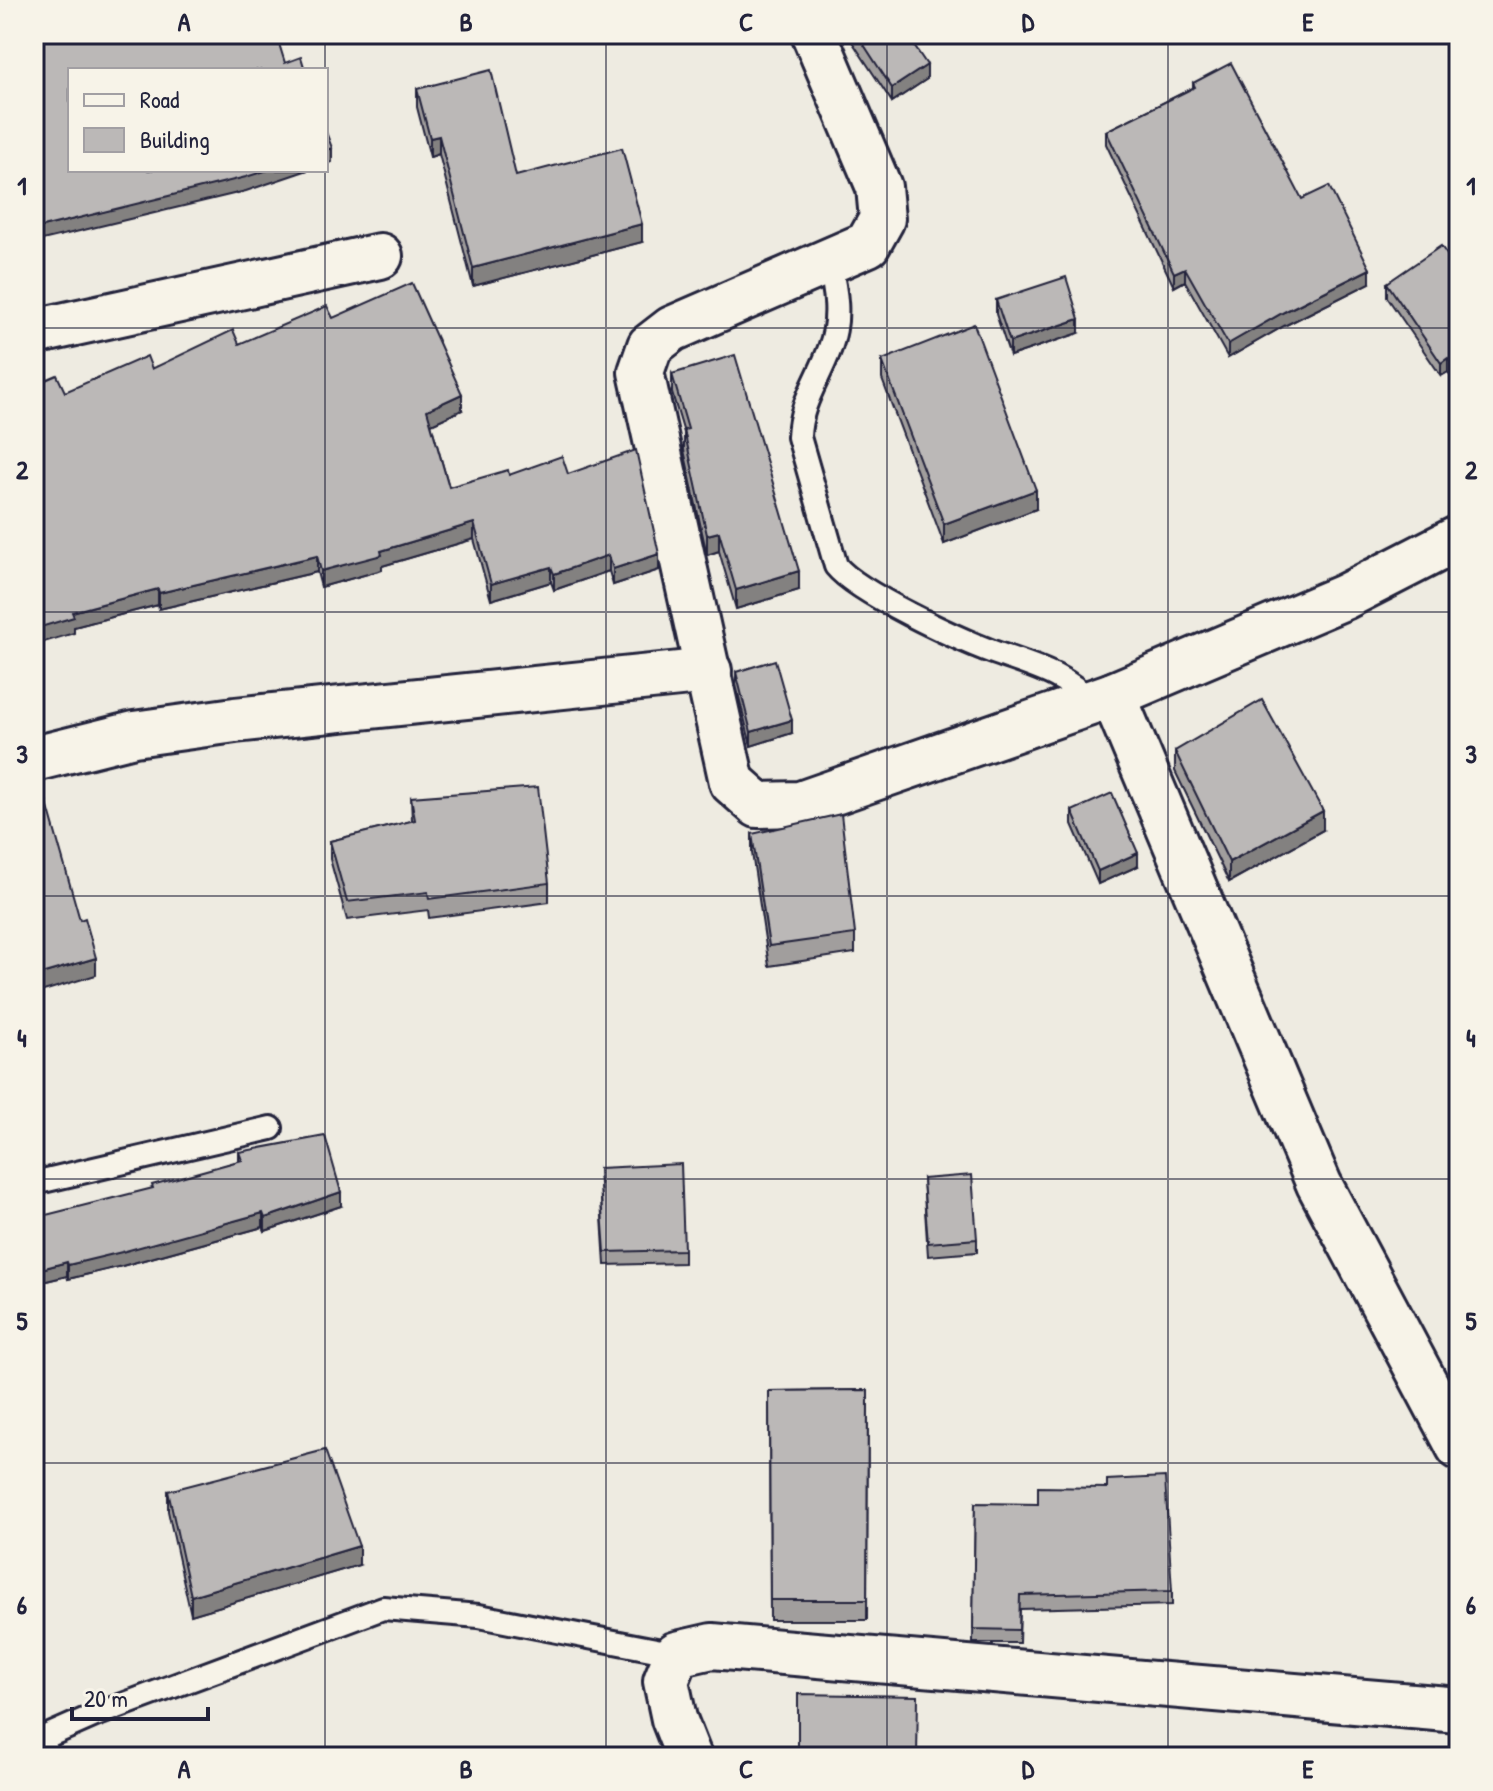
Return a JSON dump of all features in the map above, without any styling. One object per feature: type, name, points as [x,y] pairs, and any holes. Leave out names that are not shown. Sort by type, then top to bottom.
[{"type":"street","points":[[814,34],[879,187],[882,219],[868,244],[672,329],[650,346],[641,372],[732,782],[758,805],[800,804],[1102,699],[1344,597],[1459,538]]},
{"type":"street","points":[[34,332],[380,256]]},
{"type":"street","points":[[34,759],[134,734],[235,720],[709,671]]},
{"type":"street","points":[[1102,699],[1319,1184],[1459,1447]]},
{"type":"street","points":[[689,1757],[674,1719],[666,1681],[677,1654],[712,1646],[1459,1710]]},
{"type":"street","points":[[34,1750],[37,1757]]},
{"type":"lane","points":[[829,261],[838,297],[831,346],[800,419],[799,437],[836,566],[849,579],[911,613],[987,649],[1067,680],[1080,690],[1102,699]]},
{"type":"lane","points":[[34,1183],[271,1128]]},
{"type":"lane","points":[[34,1742],[93,1716],[383,1608],[479,1616],[677,1654]]},
{"type":"building","points":[[34,34],[276,34],[285,63],[301,57],[304,68],[68,68],[68,172],[262,172],[34,229]]},
{"type":"building","points":[[857,34],[906,34],[927,65],[892,88]]},
{"type":"building","points":[[1231,63],[1302,199],[1329,186],[1370,269],[1228,344],[1185,268],[1174,273],[1106,131],[1195,87],[1193,83]]},
{"type":"building","points":[[491,70],[516,176],[622,148],[642,224],[473,268],[439,136],[430,138],[417,89]]},
{"type":"building","points":[[1441,246],[1459,272],[1459,373],[1448,358],[1441,363],[1387,283]]},
{"type":"building","points":[[1066,277],[1079,319],[1010,342],[996,300]]},
{"type":"building","points":[[412,283],[462,394],[427,410],[449,487],[508,470],[509,475],[562,456],[568,474],[636,450],[659,554],[613,569],[609,555],[554,574],[551,567],[491,584],[474,523],[381,551],[382,555],[321,571],[317,556],[159,593],[158,589],[72,612],[74,617],[34,629],[34,385],[57,375],[65,392],[147,356],[152,369],[233,330],[239,344],[327,306],[333,318]]},
{"type":"building","points":[[974,324],[1036,490],[944,524],[882,360]]},
{"type":"building","points":[[735,355],[799,571],[736,590],[719,532],[707,535],[684,430],[688,429],[672,374]]},
{"type":"building","points":[[775,660],[792,720],[751,732],[736,672]]},
{"type":"building","points":[[1262,700],[1323,811],[1229,862],[1175,751]]},
{"type":"building","points":[[42,786],[80,920],[85,918],[96,958],[34,976],[34,788]]},
{"type":"building","points":[[538,787],[549,883],[429,899],[428,892],[347,902],[330,841],[415,820],[411,797]]},
{"type":"building","points":[[1112,793],[1138,853],[1098,871],[1072,811]]},
{"type":"building","points":[[841,814],[855,934],[769,946],[752,834]]},
{"type":"building","points":[[325,1136],[341,1192],[265,1218],[263,1213],[122,1252],[34,1271],[34,1218],[153,1188],[152,1185],[242,1160],[239,1152]]},
{"type":"building","points":[[681,1164],[684,1250],[605,1252],[599,1168]]},
{"type":"building","points":[[972,1175],[977,1239],[928,1243],[923,1179]]},
{"type":"building","points":[[868,1390],[867,1600],[770,1600],[769,1391]]},
{"type":"building","points":[[325,1450],[359,1546],[191,1596],[168,1491]]},
{"type":"building","points":[[1165,1477],[1172,1591],[1020,1595],[1019,1630],[973,1629],[975,1503],[1038,1504],[1038,1487],[1107,1488],[1107,1480]]},
{"type":"building","points":[[798,1694],[918,1696],[917,1757],[798,1757]]}]
